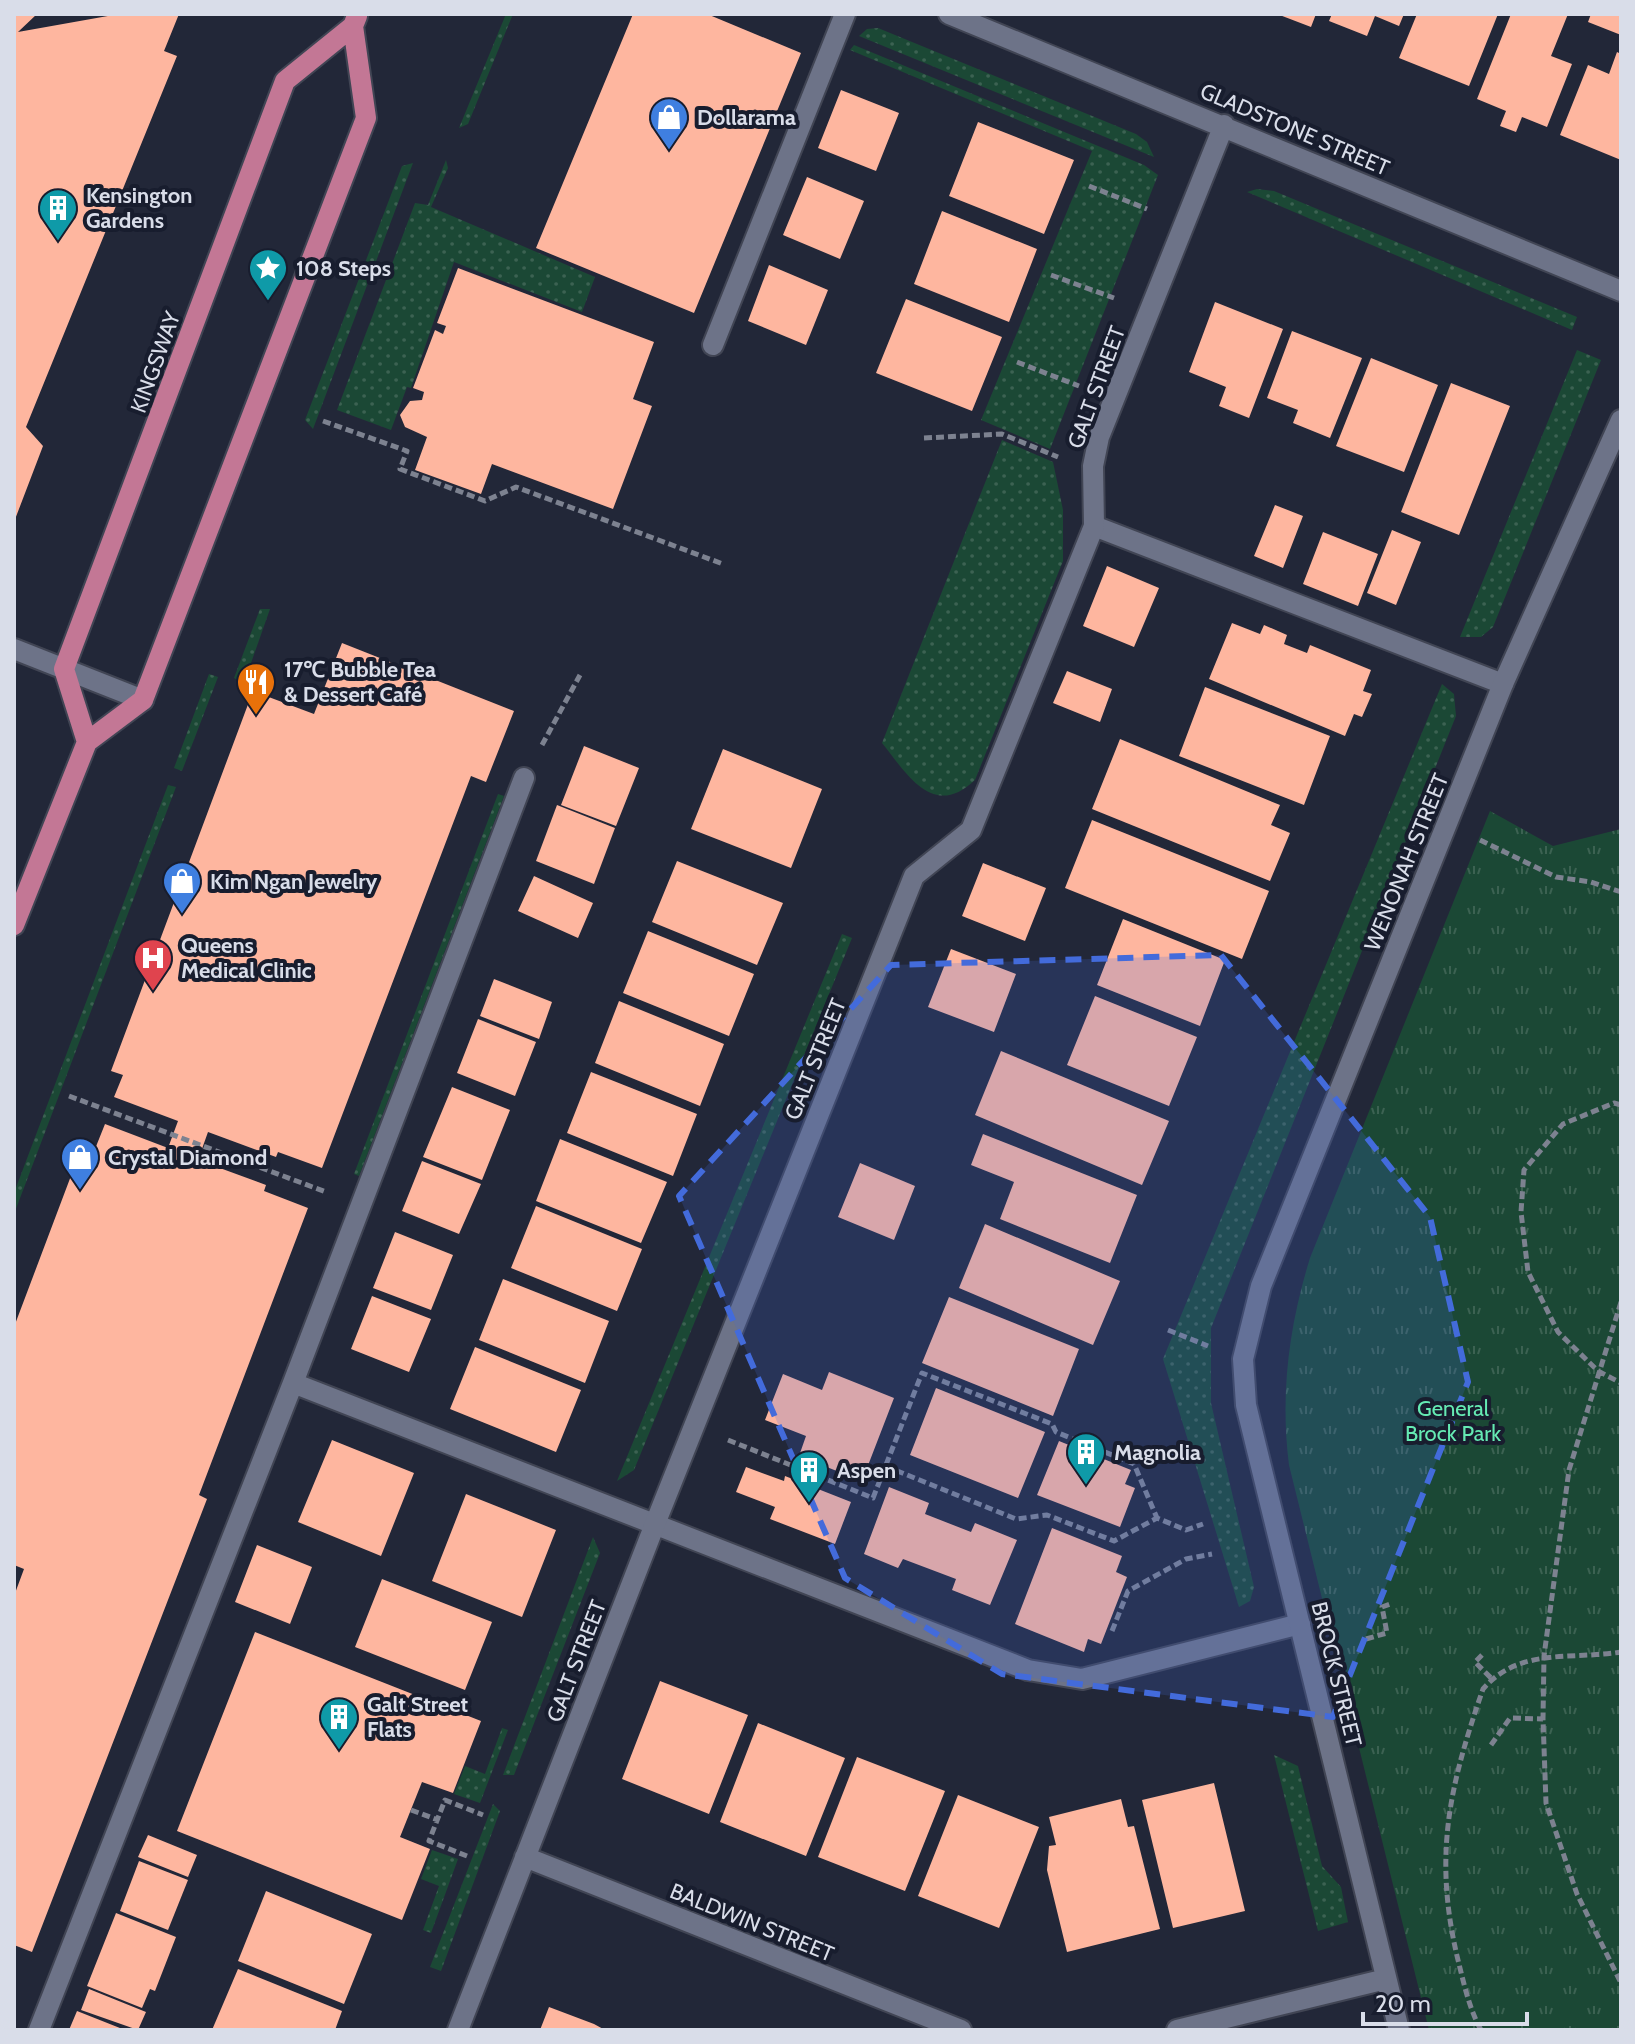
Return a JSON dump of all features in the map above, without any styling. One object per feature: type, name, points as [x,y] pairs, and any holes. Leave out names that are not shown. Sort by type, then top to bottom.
[{"type":"main road","name":"KINGSWAY","points":[[64,669],[285,81],[356,20]]},
{"type":"main road","name":"KINGSWAY","points":[[143,700],[366,118],[356,20]]},
{"type":"main road","points":[[64,669],[87,742]]},
{"type":"main road","points":[[14,925],[87,742],[143,700]]},
{"type":"street","points":[[713,345],[845,14]]},
{"type":"street","name":"GLADSTONE STREET","points":[[949,14],[1621,291]]},
{"type":"street","name":"GALT STREET","points":[[458,2030],[655,1524],[914,876],[971,830],[1094,526],[1093,466],[1099,437],[1224,125]]},
{"type":"street","name":"WENONAH STREET","points":[[1249,1327],[1261,1286],[1503,684],[1621,420]]},
{"type":"street","points":[[1094,526],[1503,684]]},
{"type":"street","points":[[14,649],[143,700]]},
{"type":"street","points":[[39,2030],[293,1383],[524,778]]},
{"type":"street","name":"BROCK STREET","points":[[1249,1327],[1243,1359],[1246,1405],[1399,2030]]},
{"type":"street","points":[[293,1383],[1028,1670],[1082,1679],[1300,1624]]},
{"type":"street","name":"BALDWIN STREET","points":[[525,1857],[961,2030]]},
{"type":"street","points":[[1177,2030],[1386,1979]]},
{"type":"path","points":[[1089,186],[1185,224]]},
{"type":"path","points":[[1051,275],[1149,311]]},
{"type":"path","points":[[1017,362],[1114,399]]},
{"type":"path","points":[[323,421],[407,451],[400,469],[485,501],[516,487],[723,564]]},
{"type":"path","points":[[924,438],[1002,434],[1052,456],[1093,466]]},
{"type":"path","points":[[524,778],[580,675]]},
{"type":"path","points":[[1446,827],[1556,877],[1591,882],[1621,892]]},
{"type":"path","points":[[69,1096],[328,1193]]},
{"type":"path","points":[[1621,1105],[1614,1103],[1563,1124],[1524,1170],[1521,1212],[1528,1272],[1558,1332],[1598,1371],[1621,1383]]},
{"type":"path","points":[[1621,1302],[1569,1470],[1544,1656],[1543,1719],[1546,1803],[1577,1894],[1621,1983]]},
{"type":"path","points":[[694,1426],[873,1498],[922,1373],[1052,1424],[1056,1432],[1134,1464],[1157,1518],[1186,1530],[1203,1524]]},
{"type":"path","points":[[885,1466],[1016,1519],[1047,1515],[1114,1541],[1157,1518]]},
{"type":"path","points":[[1106,1646],[1128,1591],[1186,1559],[1212,1554]]},
{"type":"path","points":[[1366,1639],[1387,1633],[1382,1607],[1393,1603]]},
{"type":"path","points":[[1481,2030],[1471,2011],[1446,1909],[1445,1838],[1456,1766],[1483,1689],[1492,1679],[1519,1663],[1544,1656],[1594,1656],[1621,1652]]},
{"type":"path","points":[[1482,1655],[1475,1662],[1492,1679]]},
{"type":"path","points":[[1491,1745],[1510,1718],[1543,1719]]},
{"type":"path","points":[[467,1856],[429,1841],[445,1800],[483,1815]]},
{"type":"path","points":[[411,1810],[438,1820]]},
{"type":"highlighted area","points":[[1221,955],[1430,1217],[1468,1382],[1333,1717],[1002,1674],[845,1578],[679,1196],[891,965]]},
{"type":"green space","points":[[506,14],[513,14],[468,124],[459,128]]},
{"type":"green space","points":[[878,28],[1136,134],[1147,142],[1154,157],[859,36],[867,29]]},
{"type":"green space","points":[[854,45],[1144,165],[1158,175],[1050,449],[981,420],[1092,151],[850,50]]},
{"type":"green space","points":[[446,160],[448,168],[431,207],[595,277],[582,312],[454,262],[411,388],[407,387],[391,430],[337,410],[415,203],[428,205]]},
{"type":"green space","points":[[413,163],[313,429],[305,420],[402,166]]},
{"type":"green space","points":[[1257,189],[1274,191],[1577,317],[1572,330],[1247,192]]},
{"type":"green space","points":[[1577,350],[1601,360],[1493,627],[1481,637],[1460,637]]},
{"type":"green space","points":[[1002,440],[1053,462],[1063,510],[1063,561],[975,780],[960,791],[934,794],[911,779],[882,743]]},
{"type":"green space","points":[[260,609],[270,609],[244,683],[234,678]]},
{"type":"green space","points":[[209,674],[218,677],[182,771],[174,768]]},
{"type":"green space","points":[[1442,684],[1454,694],[1456,716],[1211,1328],[1211,1403],[1254,1587],[1250,1601],[1239,1607],[1163,1359]]},
{"type":"green space","points":[[168,785],[176,787],[14,1214],[14,1193]]},
{"type":"green space","points":[[498,794],[504,796],[359,1176],[354,1174]]},
{"type":"green space","name":"General Brock Park","points":[[1490,811],[1553,846],[1621,829],[1621,2030],[1429,2030],[1289,1465],[1286,1439],[1288,1360],[1310,1258]]},
{"type":"green space","points":[[842,934],[852,938],[634,1470],[617,1481]]},
{"type":"green space","points":[[593,1537],[600,1553],[514,1775],[503,1775]]},
{"type":"green space","points":[[502,1728],[508,1730],[480,1803],[454,1794],[465,1766],[485,1774]]},
{"type":"green space","points":[[1274,1755],[1298,1766],[1322,1866],[1341,1887],[1348,1922],[1318,1931]]},
{"type":"green space","points":[[493,1804],[500,1811],[441,1971],[430,1967]]},
{"type":"green space","points":[[432,1850],[458,1859],[431,1933],[423,1930],[439,1886],[421,1879]]},
{"type":"building","name":"Kensington Gardens","points":[[14,14],[37,14],[18,32],[119,14],[179,14],[164,51],[177,56],[26,427],[43,446],[14,522]]},
{"type":"building","name":"Dollarama","points":[[633,14],[707,14],[801,53],[694,313],[536,248]]},
{"type":"building","points":[[1277,14],[1316,14],[1311,27]]},
{"type":"building","points":[[1332,14],[1404,14],[1399,26],[1375,16],[1367,36],[1329,21]]},
{"type":"building","points":[[1417,14],[1498,14],[1469,86],[1399,58]]},
{"type":"building","points":[[1511,14],[1568,14],[1551,56],[1572,64],[1547,127],[1522,117],[1516,132],[1500,126],[1506,111],[1477,99]]},
{"type":"building","points":[[1591,14],[1621,14],[1621,35],[1588,22]]},
{"type":"building","points":[[1617,52],[1621,54],[1621,160],[1560,135],[1588,65],[1609,74]]},
{"type":"building","points":[[841,90],[899,113],[876,171],[818,148]]},
{"type":"building","points":[[978,122],[1074,160],[1044,234],[949,196]]},
{"type":"building","points":[[807,177],[864,201],[840,259],[783,235]]},
{"type":"building","points":[[942,211],[1037,249],[1009,322],[914,284]]},
{"type":"building","points":[[769,265],[828,290],[806,345],[748,321]]},
{"type":"building","points":[[458,268],[654,342],[633,399],[652,406],[613,509],[492,464],[481,494],[415,470],[427,437],[405,427],[400,415],[410,401],[422,400],[424,392],[413,388],[435,330],[443,334],[446,326],[437,323]]},
{"type":"building","points":[[906,299],[1002,337],[972,411],[876,373]]},
{"type":"building","points":[[1215,302],[1283,329],[1249,418],[1219,406],[1226,387],[1189,372]]},
{"type":"building","points":[[1292,331],[1362,358],[1330,438],[1293,423],[1298,410],[1267,398]]},
{"type":"building","points":[[1371,358],[1438,385],[1404,472],[1336,446]]},
{"type":"building","points":[[1451,383],[1510,406],[1459,535],[1401,512]]},
{"type":"building","points":[[1275,505],[1303,516],[1283,568],[1254,556]]},
{"type":"building","points":[[1392,530],[1421,542],[1396,605],[1367,593]]},
{"type":"building","points":[[1323,532],[1378,554],[1358,606],[1303,584]]},
{"type":"building","points":[[1107,566],[1159,588],[1134,647],[1083,626]]},
{"type":"building","points":[[1232,623],[1260,634],[1264,625],[1287,635],[1284,644],[1307,653],[1310,645],[1371,670],[1363,691],[1372,694],[1362,717],[1354,714],[1345,736],[1209,679]]},
{"type":"building","points":[[342,643],[514,711],[486,782],[471,776],[322,1168],[278,1152],[276,1157],[208,1132],[198,1160],[266,1185],[264,1191],[308,1208],[199,1495],[207,1499],[32,1952],[14,1945],[14,1596],[24,1569],[14,1565],[14,1327],[83,1144],[95,1149],[105,1124],[168,1148],[178,1121],[114,1097],[123,1075],[111,1071],[253,691],[314,714]]},
{"type":"building","points":[[1067,671],[1112,689],[1100,722],[1053,703]]},
{"type":"building","points":[[1205,687],[1330,736],[1304,805],[1179,756]]},
{"type":"building","points":[[1120,739],[1280,805],[1271,825],[1290,833],[1270,881],[1092,809]]},
{"type":"building","points":[[584,746],[639,768],[616,826],[561,805]]},
{"type":"building","points":[[723,749],[822,789],[791,868],[691,829]]},
{"type":"building","points":[[557,805],[615,828],[594,884],[536,861]]},
{"type":"building","points":[[1092,820],[1269,891],[1242,959],[1065,888]]},
{"type":"building","points":[[677,861],[783,903],[757,965],[652,922]]},
{"type":"building","points":[[983,863],[1046,888],[1025,941],[962,916]]},
{"type":"building","points":[[534,876],[593,903],[578,938],[518,911]]},
{"type":"building","points":[[1123,919],[1225,960],[1200,1026],[1097,985]]},
{"type":"building","points":[[648,931],[754,974],[729,1036],[623,993]]},
{"type":"building","points":[[951,949],[1016,974],[994,1032],[928,1007]]},
{"type":"building","points":[[494,979],[552,1002],[539,1039],[480,1016]]},
{"type":"building","points":[[1095,996],[1197,1037],[1169,1106],[1067,1065]]},
{"type":"building","points":[[619,1001],[724,1044],[700,1106],[595,1063]]},
{"type":"building","points":[[478,1019],[536,1042],[515,1096],[457,1073]]},
{"type":"building","points":[[1001,1051],[1169,1121],[1142,1185],[975,1115]]},
{"type":"building","points":[[591,1072],[697,1114],[673,1176],[567,1133]]},
{"type":"building","points":[[452,1087],[510,1110],[482,1180],[423,1157]]},
{"type":"building","points":[[983,1134],[1137,1195],[1110,1263],[1000,1219],[1014,1182],[971,1165]]},
{"type":"building","points":[[560,1139],[667,1182],[641,1243],[536,1201]]},
{"type":"building","points":[[422,1161],[481,1184],[459,1234],[402,1211]]},
{"type":"building","points":[[860,1163],[915,1186],[894,1240],[838,1217]]},
{"type":"building","points":[[536,1206],[642,1249],[617,1311],[511,1268]]},
{"type":"building","points":[[985,1224],[1120,1281],[1093,1345],[959,1288]]},
{"type":"building","points":[[395,1232],[453,1255],[431,1310],[373,1288]]},
{"type":"building","points":[[503,1279],[609,1321],[585,1383],[479,1340]]},
{"type":"building","points":[[372,1296],[431,1319],[409,1372],[351,1349]]},
{"type":"building","points":[[949,1297],[1079,1349],[1053,1416],[922,1363]]},
{"type":"building","points":[[475,1347],[581,1390],[556,1452],[450,1409]]},
{"type":"building","points":[[829,1372],[894,1398],[862,1481],[799,1456],[806,1436],[765,1420],[783,1374],[822,1390]]},
{"type":"building","points":[[936,1388],[1045,1432],[1018,1498],[910,1455]]},
{"type":"building","points":[[332,1440],[414,1473],[381,1556],[298,1522]]},
{"type":"building","name":"Magnolia","points":[[1059,1441],[1131,1470],[1125,1484],[1135,1488],[1120,1527],[1037,1495]]},
{"type":"building","name":"Aspen","points":[[746,1467],[784,1481],[785,1476],[851,1502],[835,1544],[770,1519],[775,1507],[736,1492]]},
{"type":"building","points":[[889,1487],[929,1503],[925,1514],[971,1532],[975,1523],[1017,1540],[990,1605],[952,1590],[956,1579],[903,1559],[898,1568],[864,1554]]},
{"type":"building","points":[[466,1494],[556,1530],[522,1617],[432,1581]]},
{"type":"building","points":[[1052,1528],[1122,1556],[1116,1572],[1127,1577],[1101,1644],[1088,1639],[1084,1652],[1015,1624]]},
{"type":"building","points":[[257,1545],[312,1567],[290,1624],[235,1602]]},
{"type":"building","points":[[382,1579],[492,1622],[465,1690],[355,1647]]},
{"type":"building","name":"Galt Street Flats","points":[[255,1632],[481,1721],[453,1793],[422,1782],[400,1837],[430,1849],[402,1920],[177,1831]]},
{"type":"building","points":[[660,1681],[748,1715],[709,1814],[622,1779]]},
{"type":"building","points":[[758,1723],[845,1758],[806,1856],[720,1822]]},
{"type":"building","points":[[857,1757],[945,1791],[905,1891],[818,1857]]},
{"type":"building","points":[[1214,1783],[1245,1911],[1173,1928],[1142,1800]]},
{"type":"building","points":[[958,1795],[1039,1827],[999,1928],[918,1896]]},
{"type":"building","points":[[1121,1799],[1128,1827],[1134,1826],[1160,1929],[1067,1952],[1047,1870],[1049,1846],[1056,1845],[1049,1817]]},
{"type":"building","points":[[148,1835],[197,1855],[188,1877],[138,1857]]},
{"type":"building","points":[[139,1861],[188,1880],[168,1930],[120,1911]]},
{"type":"building","points":[[266,1891],[372,1934],[344,2004],[238,1961]]},
{"type":"building","points":[[116,1913],[176,1937],[155,1991],[150,1989],[142,2008],[87,1986]]},
{"type":"building","points":[[238,1969],[342,2011],[335,2030],[212,2030]]},
{"type":"building","points":[[89,1989],[146,2012],[138,2030],[81,2010]]},
{"type":"building","points":[[549,2007],[594,2024],[605,2030],[540,2030]]},
{"type":"building","points":[[77,2011],[125,2030],[69,2030]]},
{"type":"place","name":"Dollarama","points":[[669,151]]},
{"type":"place","name":"Kensington Gardens","points":[[58,242]]},
{"type":"place","name":"108 Steps","points":[[268,302]]},
{"type":"place","name":"17℃ Bubble Tea & Dessert Café","points":[[256,716]]},
{"type":"place","name":"Kim Ngan Jewelry","points":[[182,915]]},
{"type":"place","name":"Queens Medical Clinic","points":[[153,992]]},
{"type":"place","name":"Crystal Diamond","points":[[80,1191]]},
{"type":"place","name":"Magnolia","points":[[1086,1486]]},
{"type":"place","name":"Aspen","points":[[809,1504]]},
{"type":"place","name":"Galt Street Flats","points":[[339,1751]]}]
